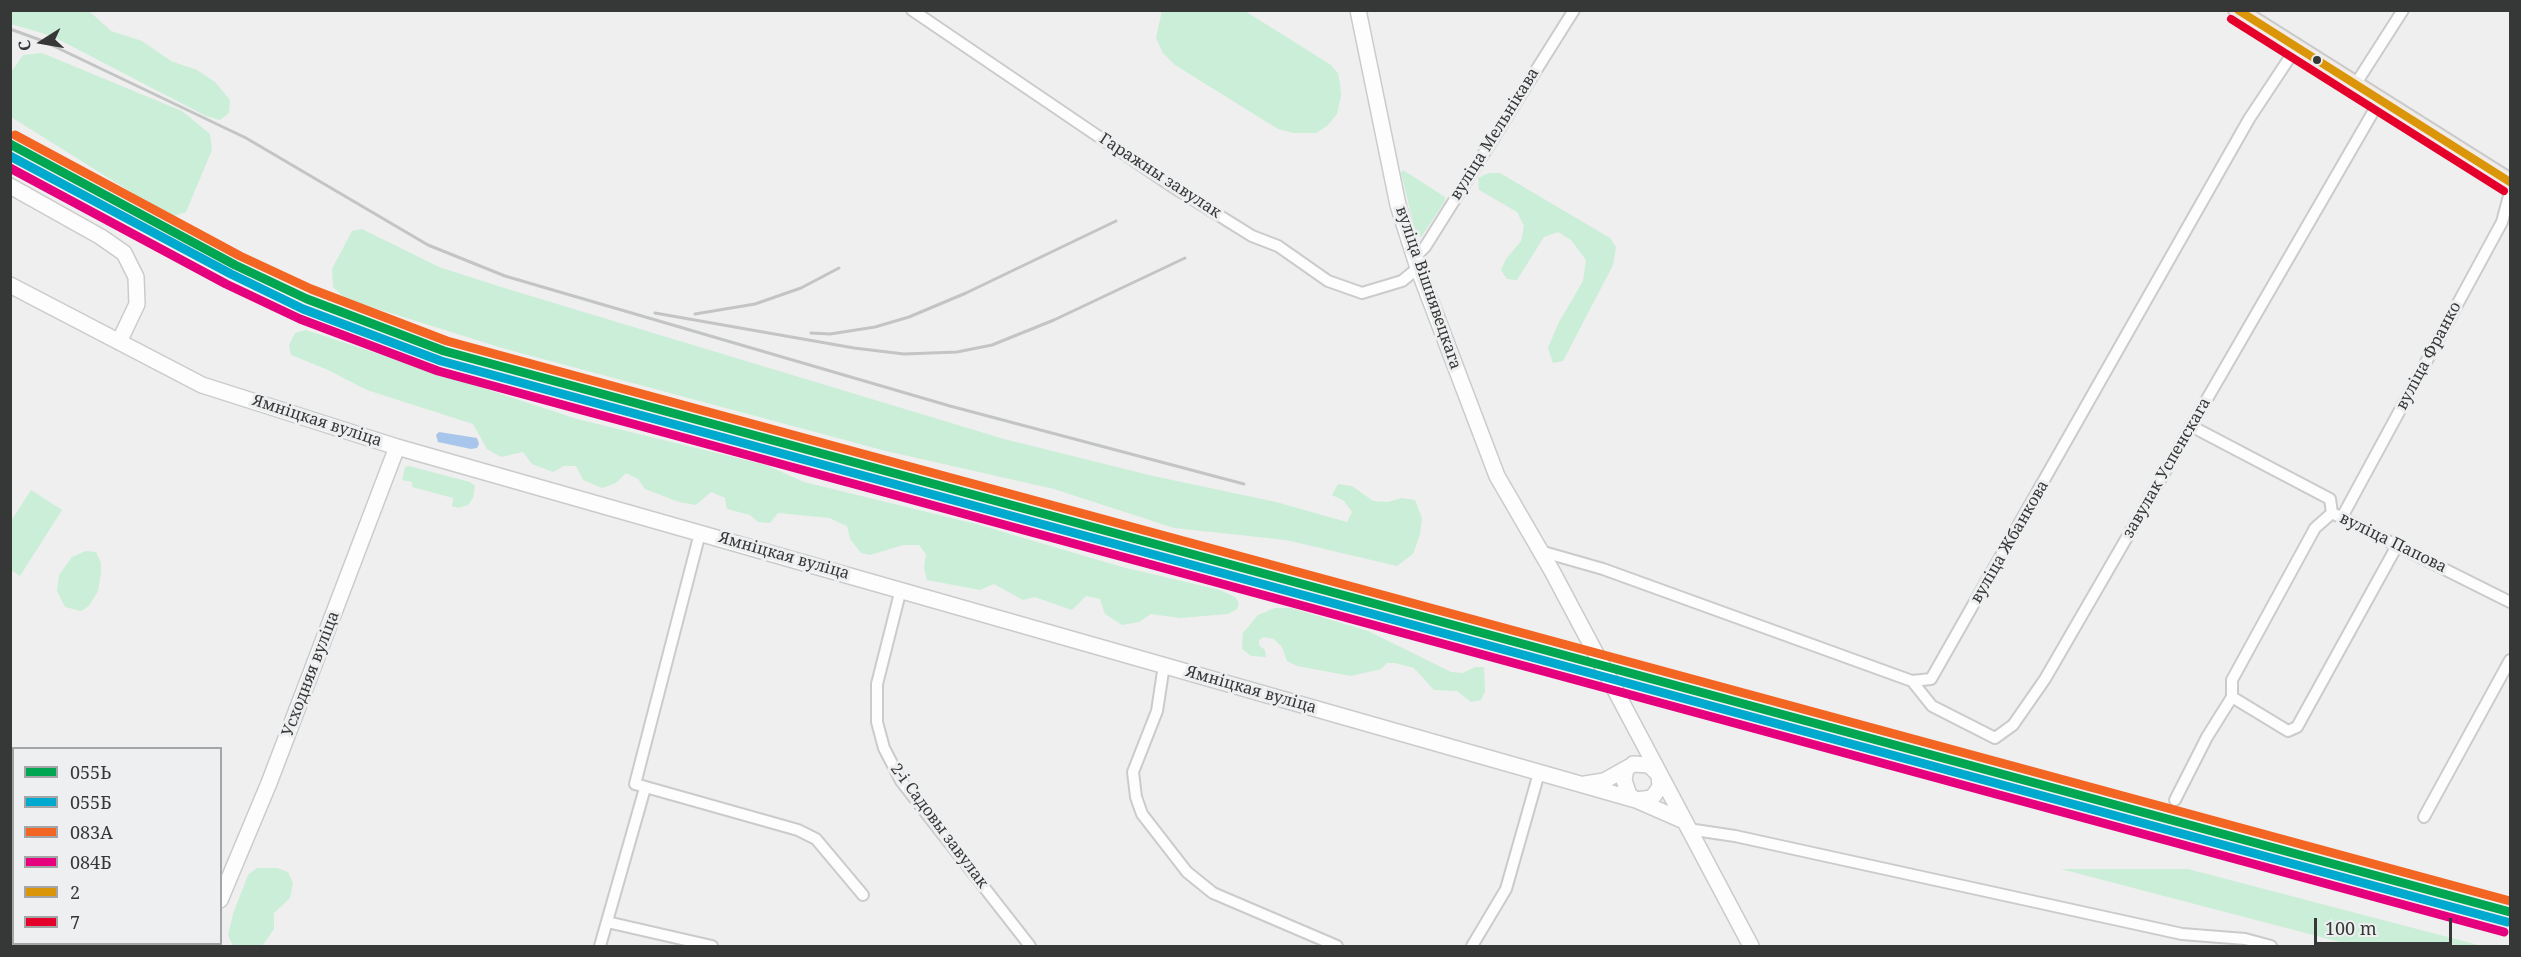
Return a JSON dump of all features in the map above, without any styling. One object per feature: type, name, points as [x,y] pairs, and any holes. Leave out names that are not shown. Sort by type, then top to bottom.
[{"type":"main road","name":"вуліца Вішнявецкага","points":[[1358,10],[1398,206],[1497,476],[1540,551],[1751,946]]},
{"type":"main road","points":[[2237,10],[2511,182]]},
{"type":"main road","points":[[10,186],[101,237],[123,253],[136,277],[137,304],[119,342]]},
{"type":"main road","name":"Ямніцкая вуліца","points":[[10,285],[195,382],[397,447],[1636,800],[1686,825]]},
{"type":"main road","name":"Усходняя вуліца","points":[[222,895],[269,783],[397,447]]},
{"type":"main road","points":[[1575,784],[1600,782],[1630,766],[1649,765],[1659,775],[1660,787],[1655,797],[1644,801],[1636,800],[1625,788],[1623,780],[1630,766],[1637,734]]},
{"type":"street","name":"Гаражны завулак","points":[[912,10],[1170,185],[1252,236],[1278,246],[1328,281],[1362,293],[1402,281],[1417,263]]},
{"type":"street","name":"вуліца Мельнікава","points":[[1417,263],[1574,10]]},
{"type":"street","points":[[2355,85],[2403,10]]},
{"type":"street","name":"вуліца Жбанкова","points":[[1912,681],[1931,679],[2249,118],[2296,48]]},
{"type":"street","name":"завулак Успенскага","points":[[1912,681],[1932,706],[1995,738],[2013,725],[2045,679],[2380,100]]},
{"type":"street","name":"вуліца Франко","points":[[2175,800],[2207,737],[2232,697],[2232,680],[2315,528],[2337,515],[2502,222],[2511,192]]},
{"type":"street","name":"вуліца Папова","points":[[2191,426],[2330,499],[2337,515],[2511,602]]},
{"type":"street","points":[[600,946],[700,533]]},
{"type":"street","points":[[2232,697],[2288,731],[2297,727],[2398,544]]},
{"type":"street","points":[[1540,551],[1603,569],[1912,681]]},
{"type":"street","name":"2-і Садовы завулак","points":[[901,590],[877,684],[877,722],[884,748],[901,781],[1030,946]]},
{"type":"street","points":[[1164,665],[1157,711],[1133,772],[1134,790],[1142,814],[1187,872],[1213,893],[1337,946]]},
{"type":"street","points":[[2424,817],[2509,665]]},
{"type":"street","points":[[1472,946],[1506,889],[1539,773]]},
{"type":"street","points":[[640,786],[798,830],[816,839],[863,895]]},
{"type":"street","points":[[1686,825],[2182,934],[2245,939],[2271,946]]},
{"type":"street","points":[[607,922],[712,946]]},
{"type":"green space","points":[[1162,10],[1245,11],[1331,65],[1338,73],[1340,84],[1341,96],[1337,114],[1327,126],[1316,133],[1293,133],[1278,129],[1175,65],[1163,53],[1156,38]]},
{"type":"green space","points":[[10,11],[89,11],[111,31],[142,41],[171,61],[197,70],[215,82],[230,100],[229,113],[220,120],[206,116],[52,36],[11,24]]},
{"type":"green space","points":[[42,53],[182,111],[210,134],[212,150],[186,212],[171,217],[11,117],[11,72],[23,55]]},
{"type":"green space","points":[[1403,170],[1445,197],[1445,201],[1421,237],[1416,234],[1401,173]]},
{"type":"green space","points":[[1489,173],[1500,173],[1610,238],[1616,247],[1613,265],[1563,361],[1553,363],[1548,348],[1559,322],[1583,281],[1586,260],[1571,240],[1558,232],[1544,237],[1517,280],[1507,279],[1501,270],[1506,259],[1521,241],[1524,226],[1517,212],[1479,190],[1478,178]]},
{"type":"green space","points":[[362,229],[439,267],[1004,439],[1153,476],[1276,502],[1347,522],[1352,512],[1344,501],[1332,495],[1338,484],[1352,486],[1373,501],[1388,502],[1402,498],[1415,500],[1422,518],[1420,534],[1413,554],[1397,566],[1286,540],[1174,528],[1054,489],[886,451],[502,348],[346,299],[333,287],[332,269],[352,231]]},
{"type":"green space","points":[[306,330],[577,419],[766,465],[804,482],[976,524],[1122,567],[1220,590],[1235,597],[1239,603],[1237,609],[1228,614],[1180,618],[1151,614],[1139,622],[1122,625],[1105,614],[1100,599],[1086,596],[1072,610],[1035,597],[1023,600],[994,584],[980,590],[927,580],[924,568],[926,554],[919,545],[903,545],[870,555],[861,553],[850,539],[847,526],[829,518],[778,513],[770,523],[758,522],[750,515],[727,509],[725,498],[711,492],[696,505],[679,502],[645,489],[638,479],[626,473],[616,483],[602,488],[583,480],[576,466],[564,466],[553,472],[532,464],[523,452],[501,457],[487,449],[473,424],[367,390],[326,369],[291,355],[289,345],[295,333]]},
{"type":"green space","points":[[409,466],[470,482],[475,486],[473,498],[468,505],[458,508],[452,506],[453,498],[412,487],[412,482],[402,480],[405,467]]},
{"type":"green space","points":[[31,490],[62,510],[20,576],[11,570],[11,521]]},
{"type":"green space","points":[[86,551],[96,552],[101,563],[101,573],[98,591],[89,606],[81,611],[65,607],[57,591],[59,575],[72,557]]},
{"type":"green space","points":[[1275,608],[1291,608],[1368,631],[1451,672],[1463,673],[1475,667],[1484,667],[1485,692],[1481,700],[1471,702],[1457,691],[1434,690],[1414,668],[1395,663],[1387,663],[1381,669],[1351,676],[1297,666],[1287,661],[1282,647],[1274,639],[1264,637],[1259,640],[1259,645],[1265,650],[1266,657],[1251,656],[1242,649],[1243,633],[1258,615]]},
{"type":"green space","points":[[257,868],[277,868],[288,872],[293,883],[290,898],[274,913],[274,929],[262,946],[233,946],[228,935],[233,914],[248,875]]},
{"type":"green space","points":[[2061,869],[2188,869],[2482,946],[2355,946]]},
{"type":"water","points":[[439,432],[477,438],[479,444],[477,448],[471,449],[438,442],[436,435]]},
{"type":"railway","points":[[10,29],[43,41],[246,138],[428,245],[505,276],[950,406],[1244,484]]},
{"type":"railway","points":[[811,333],[830,334],[875,327],[909,317],[966,293],[1116,221]]},
{"type":"railway","points":[[655,313],[854,348],[904,354],[957,352],[992,345],[1054,320],[1185,258]]},
{"type":"railway","points":[[695,314],[755,304],[801,288],[839,268]]},
{"type":"transit line","name":"2","points":[[2238,10],[2510,182]]},
{"type":"transit line","name":"7","points":[[2231,19],[2504,191]]},
{"type":"transit line","name":"083А","points":[[15,135],[240,256],[311,289],[447,341],[2510,901]]},
{"type":"transit line","name":"055Ь","points":[[10,144],[235,265],[307,299],[444,351],[2510,912]]},
{"type":"transit line","name":"055Б","points":[[10,156],[231,274],[303,309],[441,361],[2507,922]]},
{"type":"transit line","name":"084Б","points":[[10,168],[226,284],[300,319],[438,371],[2504,932]]}]
